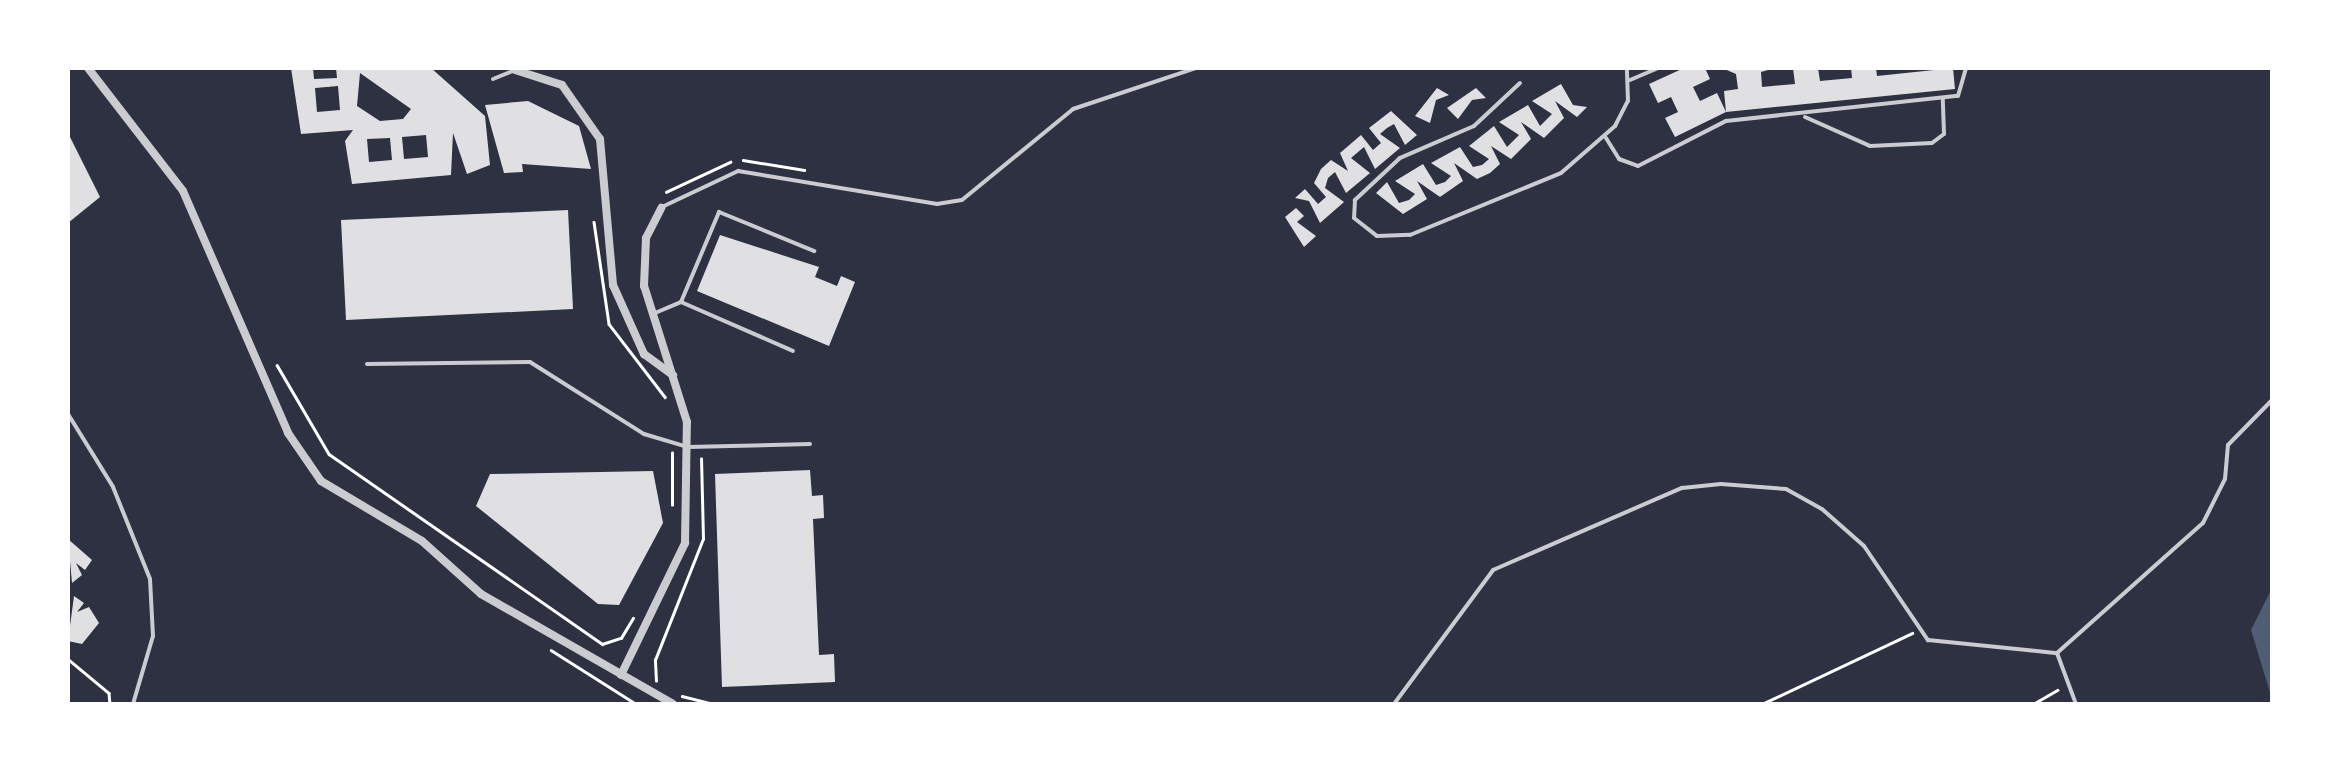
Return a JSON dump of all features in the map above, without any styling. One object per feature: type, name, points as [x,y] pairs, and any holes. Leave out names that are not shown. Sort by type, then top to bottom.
[{"type":"street","points":[[88,68],[183,191],[313,473],[422,541],[481,594],[672,700]]},
{"type":"street","points":[[515,70],[562,85],[600,139],[613,286],[644,354],[672,375]]},
{"type":"street","points":[[621,675],[674,581],[685,544],[688,448],[653,314],[646,238],[661,208]]},
{"type":"lane","points":[[661,208],[738,172],[936,204],[962,200],[1073,109],[1196,68]]},
{"type":"lane","points":[[1520,82],[1474,126],[1400,158],[1355,200],[1354,218],[1377,236],[1448,226],[1561,173],[1606,138],[1630,81],[1627,68]]},
{"type":"lane","points":[[1630,81],[1658,68]]},
{"type":"lane","points":[[1606,138],[1619,159],[1638,166],[1726,121],[1801,116],[1962,93],[1966,68]]},
{"type":"lane","points":[[493,79],[515,70]]},
{"type":"lane","points":[[1801,116],[1864,145],[1932,143],[1944,134],[1943,98]]},
{"type":"lane","points":[[653,314],[681,302],[719,212],[814,251]]},
{"type":"lane","points":[[681,302],[793,351]]},
{"type":"lane","points":[[367,364],[530,362],[688,448],[810,444]]},
{"type":"lane","points":[[1394,704],[1492,570],[1682,488],[1760,484],[1804,496],[1864,546],[1917,629],[1950,648],[2057,653],[2203,523],[2225,479],[2228,445],[2272,400]]},
{"type":"lane","points":[[68,414],[113,487],[150,579],[152,636],[133,704]]},
{"type":"lane","points":[[2057,653],[2076,704]]},
{"type":"path","points":[[594,214],[610,324],[673,410]]},
{"type":"path","points":[[278,366],[329,454],[602,644],[621,638],[639,608]]},
{"type":"path","points":[[672,522],[673,442]]},
{"type":"path","points":[[1762,704],[1917,629]]},
{"type":"path","points":[[545,646],[636,704]]},
{"type":"path","points":[[68,659],[110,694],[110,704]]},
{"type":"path","points":[[655,660],[663,692]]},
{"type":"path","points":[[2032,704],[2070,683]]},
{"type":"path","points":[[672,700],[714,704]]},
{"type":"water","points":[[2272,588],[2272,699],[2251,630]]},
{"type":"building","points":[[291,68],[313,68],[314,79],[337,78],[336,68],[431,68],[485,116],[490,165],[467,174],[453,133],[451,175],[352,184],[345,141],[353,130],[301,134]],"holes":[[[360,73],[411,109],[403,119],[380,121],[357,106]],[[338,86],[340,110],[317,112],[315,88]],[[426,135],[428,157],[404,159],[402,137]],[[390,138],[392,160],[369,162],[367,139]]]},
{"type":"building","points":[[1684,68],[1705,68],[1710,79],[1693,87],[1700,101],[1717,93],[1726,112],[1675,137],[1665,118],[1678,112],[1671,97],[1658,103],[1649,84]]},
{"type":"building","points":[[1722,68],[1775,68],[1761,72],[1762,87],[1795,84],[1793,68],[1818,68],[1820,81],[1852,78],[1851,68],[1876,68],[1877,76],[1953,68],[1955,89],[1726,112],[1724,91],[1738,89],[1736,74]]},
{"type":"building","points":[[1561,84],[1573,105],[1587,107],[1577,117],[1555,101],[1564,118],[1544,138],[1521,122],[1531,139],[1511,159],[1491,146],[1500,164],[1490,173],[1477,179],[1454,163],[1463,181],[1440,197],[1417,181],[1427,199],[1403,214],[1376,193],[1387,182],[1399,203],[1409,200],[1415,194],[1395,181],[1423,164],[1436,185],[1445,182],[1451,176],[1431,163],[1460,147],[1473,167],[1482,165],[1489,159],[1469,146],[1494,126],[1507,147],[1519,135],[1499,122],[1528,105],[1540,126],[1552,114],[1532,101]]},
{"type":"building","points":[[1437,88],[1449,95],[1436,100],[1430,123],[1415,116]]},
{"type":"building","points":[[1476,88],[1486,98],[1472,100],[1458,119],[1447,108]]},
{"type":"building","points":[[528,101],[579,126],[591,169],[522,164],[523,172],[504,173],[485,105]]},
{"type":"building","points":[[1391,111],[1417,135],[1405,145],[1394,124],[1387,128],[1380,134],[1400,148],[1375,169],[1364,147],[1351,158],[1370,173],[1346,193],[1335,172],[1328,178],[1325,188],[1344,202],[1320,223],[1309,201],[1295,198],[1305,189],[1318,204],[1326,197],[1314,183],[1321,169],[1331,160],[1348,171],[1340,153],[1361,135],[1373,150],[1381,143],[1369,128]]},
{"type":"building","points":[[68,133],[100,197],[68,223]]},
{"type":"building","points":[[1296,208],[1304,216],[1297,222],[1316,236],[1304,247],[1285,217]]},
{"type":"building","points":[[568,210],[573,309],[346,320],[341,220]]},
{"type":"building","points":[[720,235],[819,267],[815,277],[837,286],[841,276],[855,282],[829,346],[697,291]]},
{"type":"building","points":[[810,470],[812,496],[823,495],[824,518],[813,519],[819,655],[834,654],[835,682],[722,687],[715,474]]},
{"type":"building","points":[[653,471],[663,523],[619,605],[598,604],[476,506],[490,474]]},
{"type":"building","points":[[68,539],[92,560],[85,570],[76,563],[82,575],[72,583]]},
{"type":"building","points":[[74,596],[84,603],[77,612],[89,607],[99,623],[82,644],[68,641]]}]
